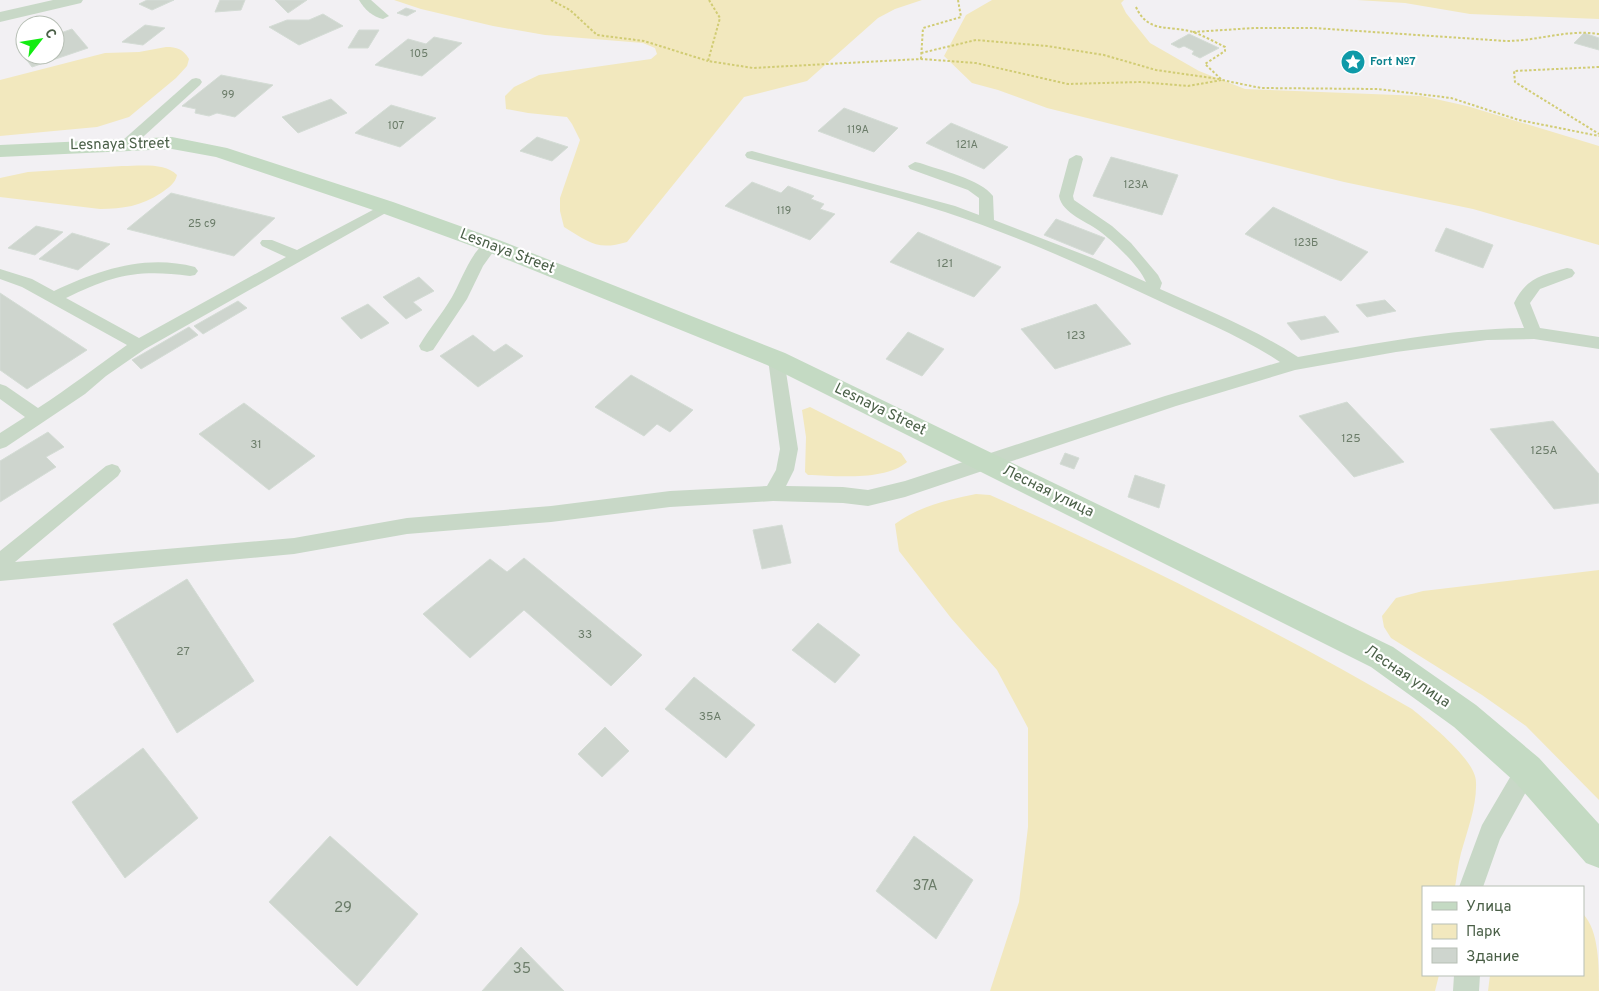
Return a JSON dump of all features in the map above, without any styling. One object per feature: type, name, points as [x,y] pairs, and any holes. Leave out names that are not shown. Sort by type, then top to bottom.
[{"type":"main road","name":"Lesnaya Street","points":[[0,152],[128,143],[172,143],[220,152],[386,207],[490,245],[776,359],[989,462]]},
{"type":"main road","name":"Лесная улица","points":[[989,462],[1382,657],[1465,716],[1527,770],[1599,850]]},
{"type":"street","points":[[0,17],[75,0]]},
{"type":"lane","points":[[365,0],[368,5],[382,16]]},
{"type":"lane","points":[[128,143],[196,82]]},
{"type":"lane","points":[[752,155],[950,209],[987,223],[1090,263],[1152,290],[1268,346],[1295,364]]},
{"type":"lane","points":[[1076,159],[1066,196],[1067,202],[1076,211],[1103,226],[1128,248],[1153,279],[1152,290]]},
{"type":"lane","points":[[915,166],[973,187],[986,196],[987,223]]},
{"type":"lane","points":[[0,442],[79,390],[100,372],[139,346],[386,207]]},
{"type":"lane","points":[[267,243],[298,256]]},
{"type":"lane","points":[[427,346],[459,299],[476,264],[490,245]]},
{"type":"lane","points":[[54,297],[93,278],[119,271],[146,267],[190,270]]},
{"type":"lane","points":[[1534,333],[1522,303],[1526,292],[1532,285],[1567,273]]},
{"type":"lane","points":[[0,274],[27,283],[139,346]]},
{"type":"lane","name":"Лесная улица","points":[[989,462],[1171,401],[1295,364],[1396,346],[1469,336],[1534,333],[1599,343]]},
{"type":"lane","points":[[773,493],[785,470],[789,449],[776,359]]},
{"type":"lane","points":[[0,390],[37,416]]},
{"type":"lane","points":[[0,572],[294,546],[406,526],[551,514],[670,499],[773,493],[843,494],[868,498],[906,489],[989,462]]},
{"type":"lane","points":[[0,563],[112,471]]},
{"type":"lane","points":[[1471,886],[1490,833],[1527,770]]},
{"type":"lane","points":[[1466,991],[1467,976]]},
{"type":"path","points":[[551,0],[570,10],[598,35],[644,41],[708,61],[753,68],[921,59],[976,63],[1068,84],[1142,82],[1188,86],[1222,80]]},
{"type":"path","points":[[708,61],[720,18],[709,0]]},
{"type":"path","points":[[921,59],[923,28],[961,17],[958,0]]},
{"type":"path","points":[[1136,7],[1141,18],[1163,29],[1192,32],[1219,29],[1297,27],[1516,41],[1561,33],[1589,32],[1599,34]]},
{"type":"path","points":[[1192,32],[1225,47],[1225,51],[1205,64],[1222,80]]},
{"type":"path","points":[[921,53],[976,40],[1038,45],[1104,55],[1156,70],[1261,88],[1378,89],[1451,98],[1519,120],[1599,135]]},
{"type":"path","points":[[1599,67],[1514,71],[1515,82],[1599,135]]},
{"type":"green space","points":[[394,0],[922,0],[895,9],[878,18],[807,81],[744,97],[627,242],[608,246],[587,241],[564,227],[560,211],[560,198],[580,140],[572,124],[567,117],[506,109],[505,96],[514,87],[539,75],[651,59],[657,54],[655,48],[643,43],[545,35],[493,26],[421,9]]},
{"type":"green space","points":[[992,0],[1124,0],[1121,3],[1126,13],[1150,43],[1199,71],[1245,89],[1422,96],[1467,106],[1599,146],[1599,245],[1473,209],[1344,182],[1047,108],[998,90],[972,83],[944,56],[966,15]]},
{"type":"green space","points":[[1357,0],[1599,0],[1599,19],[1470,14],[1405,3]]},
{"type":"green space","points":[[166,47],[177,48],[189,59],[187,66],[176,78],[129,117],[97,127],[0,136],[0,80],[65,65],[65,63],[105,53],[139,52]]},
{"type":"green space","points":[[122,166],[159,166],[177,175],[171,186],[154,197],[139,204],[116,208],[100,209],[0,197],[0,178],[28,172]]},
{"type":"green space","points":[[810,407],[901,453],[907,462],[898,468],[873,475],[808,475],[805,472],[806,437],[802,410]]},
{"type":"green space","points":[[976,494],[990,495],[1098,544],[1204,596],[1309,651],[1412,709],[1440,732],[1468,763],[1474,773],[1476,791],[1455,886],[1422,886],[1422,976],[1439,976],[1435,991],[990,991],[1019,902],[1028,827],[1028,728],[997,670],[951,618],[899,551],[895,524],[924,508],[944,501]]},
{"type":"green space","points":[[1599,570],[1599,800],[1526,726],[1482,695],[1391,638],[1384,627],[1382,616],[1396,598],[1423,591]]},
{"type":"green space","points":[[1584,915],[1592,929],[1597,949],[1599,991],[1488,991],[1490,976],[1584,976]]},
{"type":"building","points":[[147,0],[174,0],[152,10],[139,4]]},
{"type":"building","points":[[220,0],[245,0],[241,10],[215,12]]},
{"type":"building","points":[[275,0],[307,0],[288,13]]},
{"type":"building","points":[[406,8],[416,11],[407,16],[397,13]]},
{"type":"building","points":[[323,14],[343,26],[299,45],[269,27],[287,20],[309,20]]},
{"type":"building","points":[[145,25],[165,28],[143,45],[122,42]]},
{"type":"building","points":[[72,29],[88,48],[65,56],[65,31]]},
{"type":"building","points":[[359,30],[379,30],[368,48],[348,48]]},
{"type":"building","points":[[1584,33],[1599,38],[1599,50],[1574,43]]},
{"type":"building","points":[[1189,34],[1219,48],[1200,58],[1192,54],[1194,51],[1184,46],[1179,48],[1171,44]]},
{"type":"building","points":[[434,37],[462,43],[422,76],[375,65],[408,39],[426,44]]},
{"type":"building","points":[[221,75],[273,85],[235,117],[217,113],[209,116],[195,113],[196,109],[182,106]]},
{"type":"building","points":[[331,99],[347,113],[298,133],[282,117]]},
{"type":"building","points":[[391,105],[436,118],[400,147],[355,133]]},
{"type":"building","points":[[844,108],[898,128],[874,152],[818,131]]},
{"type":"building","points":[[951,123],[1008,147],[984,169],[926,143]]},
{"type":"building","points":[[537,137],[568,147],[552,161],[520,151]]},
{"type":"building","points":[[1111,157],[1178,175],[1162,215],[1093,196]]},
{"type":"building","points":[[752,182],[781,193],[788,186],[814,196],[811,199],[824,204],[820,209],[835,214],[810,240],[725,206]]},
{"type":"building","points":[[171,193],[275,218],[234,256],[127,229]]},
{"type":"building","points":[[1273,207],[1368,252],[1341,281],[1245,234]]},
{"type":"building","points":[[1056,219],[1105,238],[1093,255],[1044,235]]},
{"type":"building","points":[[36,226],[63,232],[35,255],[8,248]]},
{"type":"building","points":[[1446,228],[1493,245],[1483,268],[1435,251]]},
{"type":"building","points":[[918,232],[1001,267],[974,297],[890,262]]},
{"type":"building","points":[[72,233],[110,244],[78,270],[39,259]]},
{"type":"building","points":[[419,277],[434,291],[413,302],[422,310],[406,319],[383,297]]},
{"type":"building","points":[[0,293],[87,350],[27,389],[0,370]]},
{"type":"building","points":[[1385,300],[1396,311],[1367,317],[1356,305]]},
{"type":"building","points":[[238,301],[247,308],[203,334],[194,326]]},
{"type":"building","points":[[368,304],[389,323],[361,339],[341,318]]},
{"type":"building","points":[[1096,304],[1131,344],[1055,369],[1021,329]]},
{"type":"building","points":[[1325,316],[1339,332],[1301,340],[1287,323]]},
{"type":"building","points":[[189,327],[198,335],[141,369],[132,360]]},
{"type":"building","points":[[908,332],[944,349],[922,376],[886,359]]},
{"type":"building","points":[[473,335],[494,352],[506,344],[523,356],[478,387],[440,356]]},
{"type":"building","points":[[631,375],[693,410],[670,432],[657,424],[644,436],[595,407]]},
{"type":"building","points":[[1347,402],[1404,462],[1354,477],[1299,416]]},
{"type":"building","points":[[244,403],[315,456],[269,490],[199,434]]},
{"type":"building","points":[[1553,421],[1599,474],[1599,503],[1554,509],[1490,429]]},
{"type":"building","points":[[48,432],[64,447],[46,457],[56,467],[0,502],[0,461]]},
{"type":"building","points":[[1065,453],[1079,458],[1074,469],[1060,464]]},
{"type":"building","points":[[1135,475],[1165,485],[1159,508],[1128,497]]},
{"type":"building","points":[[782,525],[791,563],[762,569],[753,530]]},
{"type":"building","points":[[524,558],[642,655],[611,686],[524,610],[470,658],[423,614],[490,559],[507,572]]},
{"type":"building","points":[[187,579],[254,681],[177,733],[113,624]]},
{"type":"building","points":[[818,623],[860,655],[835,683],[792,650]]},
{"type":"building","points":[[694,677],[755,725],[726,758],[665,709]]},
{"type":"building","points":[[605,727],[629,751],[602,777],[578,754]]},
{"type":"building","points":[[143,748],[198,818],[125,878],[72,802]]},
{"type":"building","points":[[330,836],[418,914],[357,986],[269,902]]},
{"type":"building","points":[[914,836],[973,880],[936,939],[876,891]]},
{"type":"building","points":[[521,947],[564,991],[482,991]]},
{"type":"place","name":"Fort №7","points":[[1353,62]]}]
